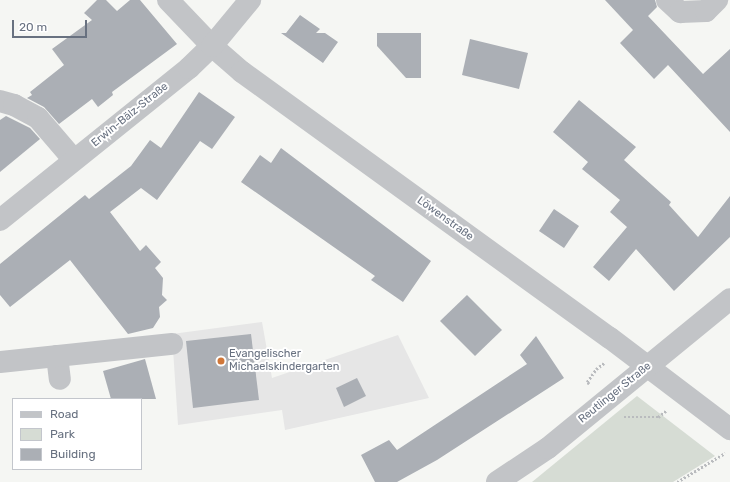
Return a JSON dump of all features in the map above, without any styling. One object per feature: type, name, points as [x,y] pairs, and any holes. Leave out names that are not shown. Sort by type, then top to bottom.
[{"type":"street","name":"Löwenstraße","points":[[168,0],[212,46],[242,72],[649,366],[730,429]]},
{"type":"street","name":"Erwin-Bälz-Straße","points":[[0,220],[189,68],[212,46],[250,0]]},
{"type":"street","points":[[667,0],[680,12],[706,11],[717,0]]},
{"type":"street","points":[[0,101],[14,105],[38,118],[74,160]]},
{"type":"street","name":"Reutlinger Straße","points":[[497,482],[548,448],[730,299]]},
{"type":"street","points":[[0,362],[172,344]]},
{"type":"street","points":[[57,356],[60,379]]},
{"type":"path","points":[[677,482],[730,448]]},
{"type":"shaded area","name":"Evangelischer Michaelskindergarten","points":[[262,322],[272,378],[398,335],[429,398],[285,430],[282,410],[178,425],[172,334]]},
{"type":"green space","points":[[637,396],[715,456],[673,482],[532,482]]},
{"type":"building","points":[[97,0],[106,0],[117,11],[130,0],[140,0],[177,44],[112,92],[113,95],[98,107],[92,99],[59,124],[44,107],[27,98],[32,95],[30,92],[64,65],[52,49],[92,20],[84,13]]},
{"type":"building","points":[[605,0],[655,0],[657,7],[648,16],[703,74],[730,49],[730,132],[668,65],[654,79],[620,43],[633,30]]},
{"type":"building","points":[[300,15],[320,29],[316,33],[325,33],[338,42],[323,63],[281,33],[286,33]]},
{"type":"building","points":[[377,33],[421,33],[421,78],[406,78],[377,46]]},
{"type":"building","points":[[470,39],[528,53],[519,89],[462,75]]},
{"type":"building","points":[[199,92],[235,117],[212,149],[200,141],[157,200],[141,188],[110,212],[140,251],[146,245],[161,262],[155,268],[163,278],[162,295],[167,300],[159,307],[160,317],[153,328],[128,334],[70,260],[10,307],[0,295],[0,264],[85,195],[89,199],[131,166],[150,140],[161,148]]},
{"type":"building","points":[[579,100],[636,147],[624,160],[671,202],[669,205],[698,237],[730,196],[730,237],[674,291],[636,249],[609,281],[593,267],[627,227],[610,212],[620,200],[582,169],[588,162],[553,132]]},
{"type":"building","points":[[6,116],[30,128],[40,139],[0,172],[0,120]]},
{"type":"building","points":[[281,148],[431,261],[403,302],[371,280],[375,276],[241,182],[260,155],[271,163]]},
{"type":"building","points":[[554,209],[579,226],[564,248],[539,231]]},
{"type":"building","points":[[467,295],[502,330],[475,356],[440,321]]},
{"type":"building","points":[[251,334],[259,400],[193,408],[186,341]]},
{"type":"building","points":[[536,336],[564,378],[437,460],[397,482],[375,482],[361,455],[389,440],[397,450],[527,364],[520,355]]},
{"type":"building","points":[[145,359],[156,399],[111,398],[103,371]]},
{"type":"building","points":[[357,378],[366,396],[344,407],[336,388]]},
{"type":"place","name":"Evangelischer Michaelskindergarten","points":[[221,361]]}]
